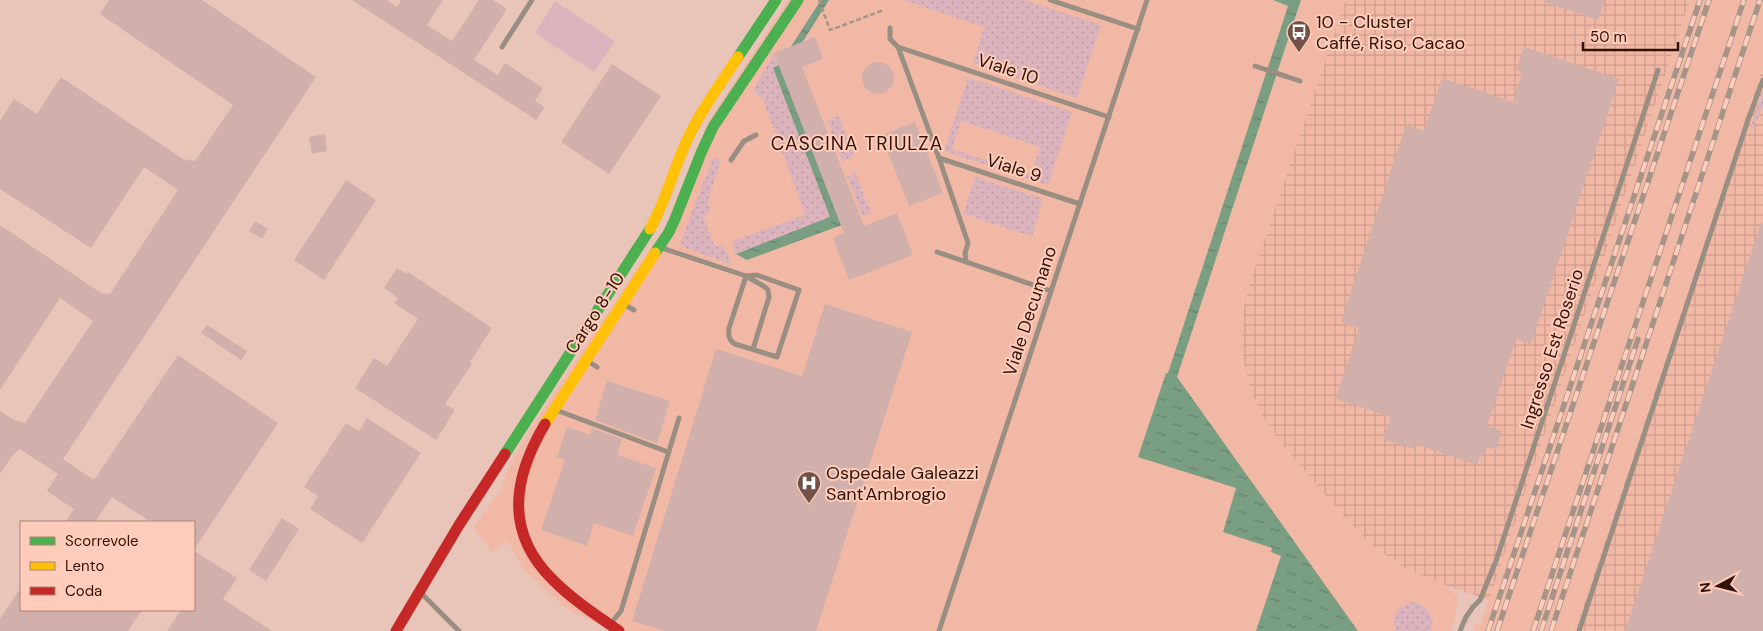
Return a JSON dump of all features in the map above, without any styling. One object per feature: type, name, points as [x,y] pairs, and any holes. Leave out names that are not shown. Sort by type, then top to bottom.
[{"type":"street","points":[[396,631],[459,524],[651,227],[661,209],[684,146],[700,115],[776,0]]},
{"type":"street","name":"Cargo 8-10","points":[[614,628],[566,592],[533,556],[525,540],[521,522],[518,489],[524,468],[530,449],[554,409],[676,219],[703,146],[713,127],[798,0]]},
{"type":"lane","points":[[502,47],[532,0]]},
{"type":"lane","points":[[1050,0],[1138,29]]},
{"type":"lane","name":"Viale Decumano","points":[[939,631],[1147,0]]},
{"type":"lane","points":[[890,28],[890,39],[898,47],[968,243],[964,253],[966,262]]},
{"type":"lane","name":"Viale 10","points":[[898,47],[1109,117]]},
{"type":"lane","points":[[1255,66],[1300,80]]},
{"type":"lane","name":"Ingresso Est Roserio","points":[[1460,631],[1466,617],[1482,597],[1496,561],[1658,70]]},
{"type":"lane","points":[[1579,631],[1763,80]]},
{"type":"lane","points":[[731,160],[744,141],[756,135]]},
{"type":"lane","name":"Viale 9","points":[[939,158],[1080,204]]},
{"type":"lane","points":[[659,247],[746,276],[768,290],[769,297],[752,349]]},
{"type":"lane","points":[[937,252],[1051,291]]},
{"type":"lane","points":[[746,276],[757,276],[799,290],[777,357],[733,343],[729,334],[746,276]]},
{"type":"lane","points":[[623,304],[634,310]]},
{"type":"lane","points":[[586,359],[597,367]]},
{"type":"lane","points":[[554,409],[668,452]]},
{"type":"lane","points":[[614,628],[679,418]]},
{"type":"lane","points":[[419,591],[459,631]]},
{"type":"path","points":[[819,0],[830,30],[884,10]]},
{"type":"shaded area","points":[[788,0],[1346,0],[1249,286],[1244,307],[1242,331],[1353,527],[1377,549],[1405,568],[1447,586],[1458,597],[1452,631],[614,631],[572,612],[560,603],[524,570],[507,540],[492,552],[474,528],[502,487],[506,472],[531,428],[665,227],[709,121]]},
{"type":"shaded area","points":[[903,0],[1024,0],[1101,25],[1077,98],[973,63],[984,27]]},
{"type":"shaded area","points":[[1346,0],[1690,0],[1489,600],[1447,586],[1405,568],[1377,549],[1353,527],[1281,443],[1262,416],[1249,385],[1243,356],[1242,331],[1244,307],[1249,286]]},
{"type":"shaded area","points":[[1690,0],[1763,0],[1763,65],[1575,631],[1473,631],[1475,624],[1480,626]]},
{"type":"shaded area","points":[[555,1],[615,41],[594,72],[535,33]]},
{"type":"shaded area","points":[[774,53],[779,65],[773,69],[830,218],[736,254],[733,241],[805,215],[763,99],[753,91]]},
{"type":"shaded area","points":[[1763,65],[1763,631],[1575,631],[1759,78]]},
{"type":"shaded area","points":[[968,78],[1072,112],[1048,185],[944,151]],"holes":[[[961,121],[1040,147],[1031,175],[952,149]]]},
{"type":"shaded area","points":[[1763,91],[1763,107],[1752,130],[1750,129]]},
{"type":"shaded area","points":[[839,116],[854,156],[842,161],[827,120]]},
{"type":"shaded area","points":[[713,157],[721,160],[708,200],[710,212],[703,216],[715,247],[723,245],[732,265],[680,244]]},
{"type":"shaded area","points":[[855,172],[871,213],[863,216],[847,176]]},
{"type":"shaded area","points":[[975,177],[1043,199],[1032,236],[963,214]]},
{"type":"shaded area","points":[[1415,602],[1430,613],[1432,621],[1431,631],[1396,631],[1394,620],[1397,611],[1405,605]]},
{"type":"water","points":[[821,0],[829,0],[783,73],[842,225],[747,260],[736,254],[830,217],[773,68],[779,65]]},
{"type":"water","points":[[1273,0],[1301,0],[1177,377],[1358,631],[1256,631],[1281,556],[1271,552],[1272,548],[1223,532],[1236,488],[1138,457],[1166,373],[1168,373],[1288,6]]},
{"type":"building","points":[[109,0],[202,0],[316,77],[63,459],[94,480],[178,355],[278,423],[195,548],[195,521],[149,521],[112,497],[96,521],[66,521],[74,509],[47,491],[58,474],[20,449],[12,456],[0,474],[0,411],[14,420],[25,423],[93,321],[60,298],[0,390],[0,225],[101,293],[110,294],[178,190],[144,167],[91,248],[0,189],[0,121],[14,99],[37,114],[61,77],[183,159],[195,161],[233,105],[100,14]]},
{"type":"building","points":[[352,0],[387,0],[397,7],[401,0],[443,0],[427,25],[452,41],[479,0],[493,0],[507,9],[474,60],[498,75],[505,63],[543,88],[535,101],[545,107],[536,120]]},
{"type":"building","points":[[1545,0],[1605,0],[1598,20],[1544,2]]},
{"type":"building","points":[[815,37],[823,59],[802,67],[864,226],[897,213],[913,255],[849,280],[833,238],[844,233],[774,53]]},
{"type":"building","points":[[1524,47],[1619,79],[1531,344],[1516,339],[1487,426],[1502,431],[1496,450],[1486,447],[1483,457],[1480,456],[1477,465],[1416,444],[1415,449],[1383,439],[1391,417],[1336,399],[1359,328],[1341,322],[1406,125],[1424,131],[1442,78],[1513,102],[1522,72],[1516,70]]},
{"type":"building","points":[[878,62],[884,63],[889,67],[893,72],[893,84],[889,89],[884,93],[878,94],[872,93],[867,89],[863,84],[862,78],[863,72],[867,67],[872,63]]},
{"type":"building","points":[[612,64],[661,96],[609,174],[561,142]]},
{"type":"building","points":[[915,122],[943,193],[909,206],[881,135]]},
{"type":"building","points":[[325,134],[327,151],[312,154],[309,137]]},
{"type":"building","points":[[346,180],[376,200],[324,280],[294,260]]},
{"type":"building","points":[[255,221],[268,229],[262,239],[249,231]]},
{"type":"building","points":[[1761,223],[1763,223],[1763,631],[1625,631]]},
{"type":"building","points":[[397,268],[407,274],[408,272],[492,328],[470,362],[472,364],[445,404],[455,410],[436,440],[355,388],[374,358],[387,366],[418,319],[394,303],[398,298],[384,288]]},
{"type":"building","points":[[825,304],[912,332],[816,631],[665,631],[632,621],[716,349],[802,376]]},
{"type":"building","points":[[207,325],[247,351],[241,360],[201,333]]},
{"type":"building","points":[[607,381],[670,401],[657,443],[595,420]]},
{"type":"building","points":[[367,418],[421,453],[362,543],[310,509],[318,496],[304,487],[346,423],[359,431]]},
{"type":"building","points":[[567,427],[590,435],[592,428],[622,439],[617,455],[656,468],[633,536],[594,523],[587,546],[541,530],[565,460],[557,457]]},
{"type":"building","points":[[282,518],[299,529],[266,581],[249,570]]},
{"type":"building","points":[[195,552],[237,578],[223,599],[272,631],[167,631],[180,611],[195,611]]},
{"type":"building","points":[[20,589],[20,611],[141,611],[128,631],[0,631],[0,619]]},
{"type":"railway","points":[[1488,631],[1700,0]]},
{"type":"railway","points":[[1497,631],[1709,0]]},
{"type":"railway","points":[[1533,631],[1744,0]]},
{"type":"railway","points":[[1551,631],[1760,0]]},
{"type":"railway","points":[[1541,631],[1638,339]]},
{"type":"traffic: fast","points":[[738,57],[776,0]]},
{"type":"traffic: fast","points":[[655,253],[675,219],[713,127],[798,0]]},
{"type":"traffic: fast","points":[[505,454],[650,229]]},
{"type":"traffic: slow","points":[[650,229],[696,123],[738,57]]},
{"type":"traffic: slow","points":[[545,424],[655,253]]},
{"type":"traffic: jam","points":[[545,424],[526,464],[521,484],[520,524],[537,562],[553,580],[585,607],[619,631]]},
{"type":"traffic: jam","points":[[396,631],[459,525],[505,454]]},
{"type":"place","name":"10 - Cluster Caffé, Riso, Cacao","points":[[1299,53]]},
{"type":"place","name":"Ospedale Galeazzi Sant'Ambrogio","points":[[809,504]]},
{"type":"district","name":"CASCINA TRIULZA","points":[[857,143]]}]
